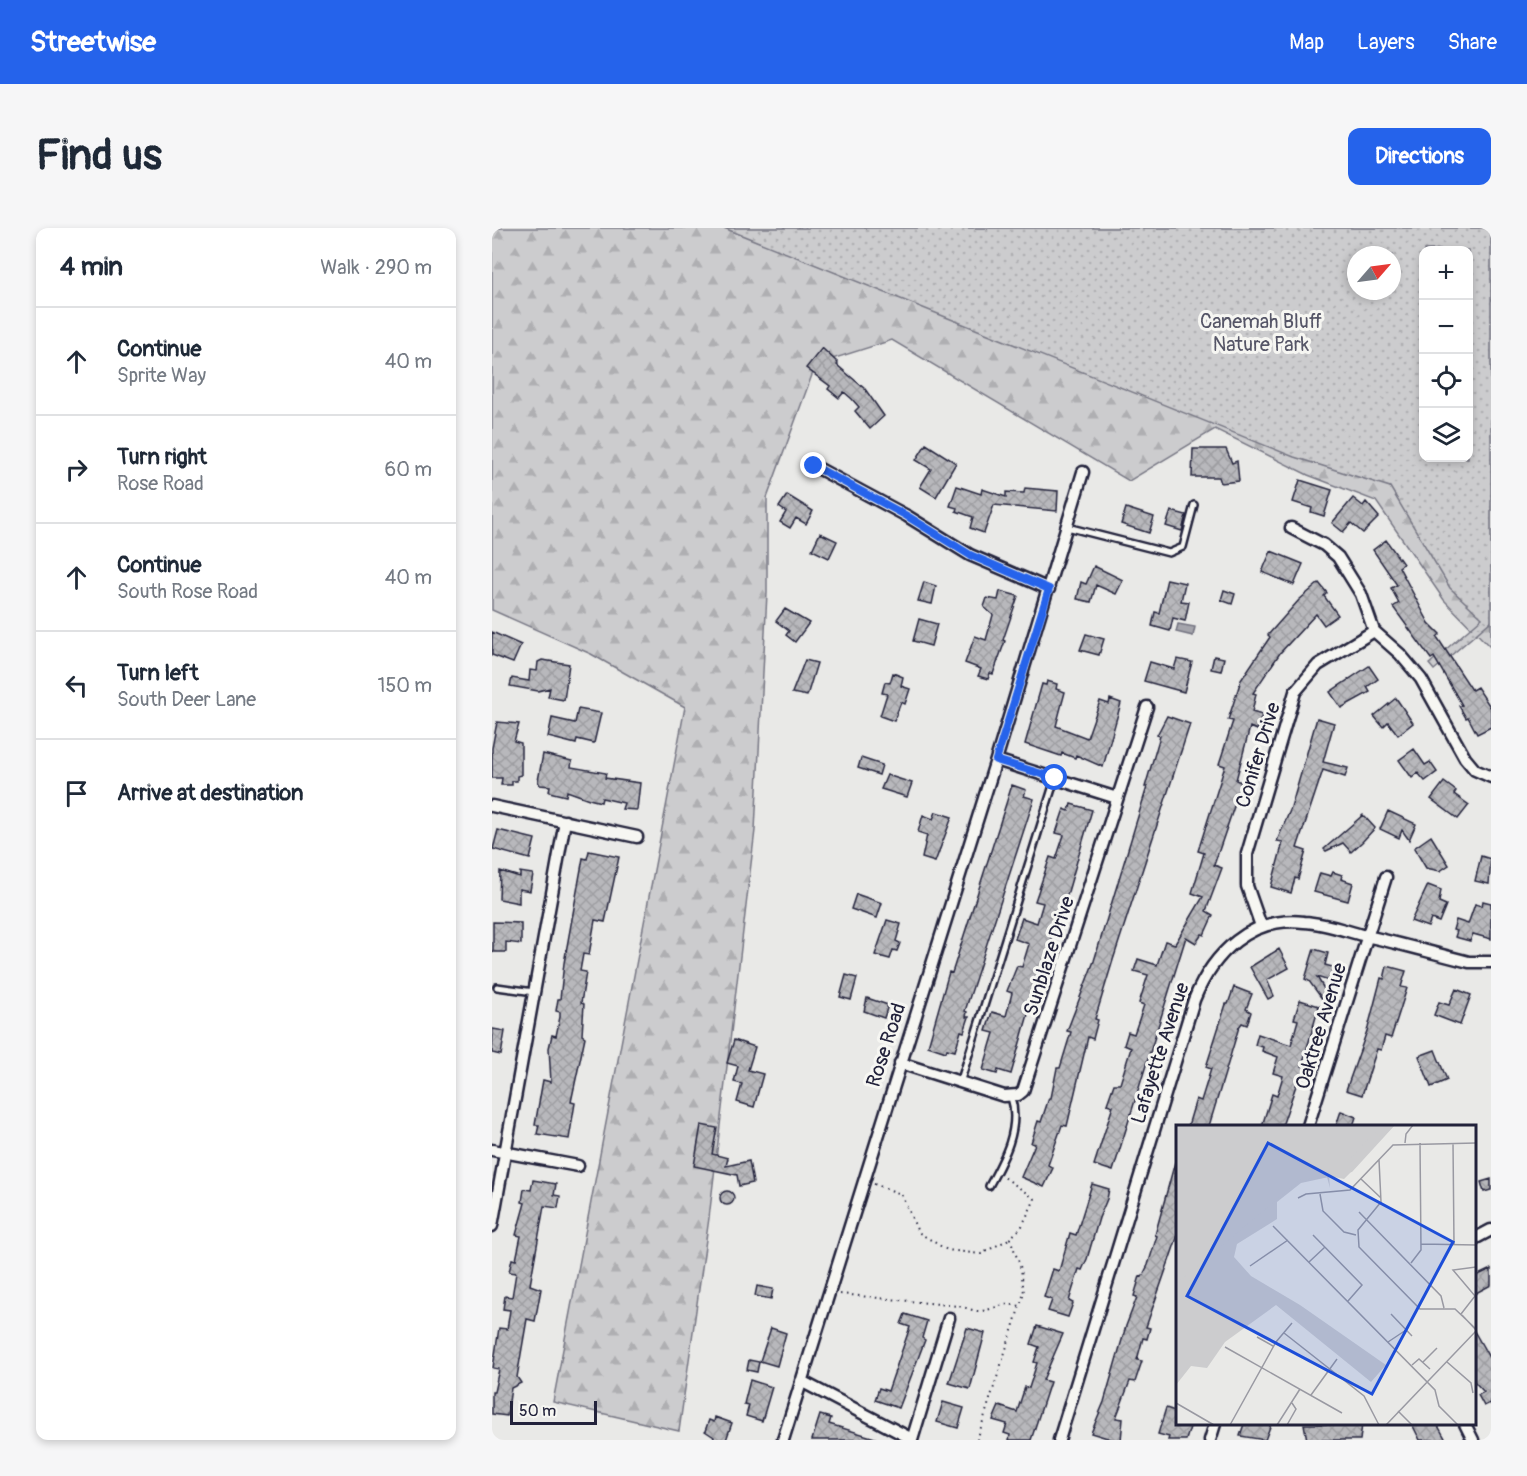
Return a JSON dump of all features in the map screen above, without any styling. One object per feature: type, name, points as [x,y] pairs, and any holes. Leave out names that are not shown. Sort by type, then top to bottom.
[{"type":"street","points":[[814,466],[886,504],[970,555],[1049,589]]},
{"type":"street","name":"Rose Road","points":[[783,1440],[1049,589],[1083,472]]},
{"type":"street","points":[[1291,528],[1324,545],[1338,557],[1361,594],[1374,631],[1400,654],[1420,680],[1474,770],[1491,777]]},
{"type":"street","name":"Conifer Drive","points":[[1261,926],[1247,886],[1247,854],[1295,692],[1318,665],[1374,631]]},
{"type":"street","name":"Sunblaze Drive","points":[[1011,1097],[1018,1095],[1027,1083],[1147,706]]},
{"type":"street","points":[[996,760],[1118,798]]},
{"type":"street","points":[[492,806],[638,837]]},
{"type":"street","points":[[492,1226],[565,821]]},
{"type":"street","name":"Oaktree Avenue","points":[[1308,1125],[1386,877]]},
{"type":"street","name":"Lafayette Avenue","points":[[1059,1440],[1200,985],[1226,948],[1261,926],[1306,922],[1469,962],[1491,962]]},
{"type":"street","points":[[900,1063],[1011,1097]]},
{"type":"street","points":[[492,1150],[578,1166]]},
{"type":"street","points":[[1476,1238],[1491,1230]]},
{"type":"street","points":[[801,1381],[912,1439],[950,1318]]},
{"type":"street","points":[[1210,1440],[1215,1425]]},
{"type":"street","points":[[1466,1425],[1473,1440]]},
{"type":"lane","points":[[1067,527],[1168,553],[1183,547],[1194,505]]},
{"type":"lane","points":[[960,1083],[1055,778]]},
{"type":"lane","points":[[497,987],[534,992]]},
{"type":"lane","points":[[989,1186],[1016,1118],[1011,1097]]},
{"type":"path","points":[[863,1181],[901,1194],[918,1232],[947,1250],[981,1254],[1010,1238],[1021,1228],[1035,1199],[1016,1184],[996,1173]]},
{"type":"path","points":[[978,1440],[1024,1293],[1021,1269],[1010,1238]]},
{"type":"path","points":[[829,1292],[854,1297],[958,1306],[974,1311],[983,1311],[999,1304],[1020,1306]]},
{"type":"green space","points":[[492,228],[1491,228],[1491,648],[1444,600],[1376,501],[1308,475],[1215,429],[1129,481],[892,340],[816,364],[767,498],[767,593],[755,830],[709,1218],[679,1431],[553,1402],[685,707],[591,654],[492,610]]},
{"type":"green space","name":"Canemah Bluff Nature Park","points":[[724,228],[1491,228],[1491,624],[1490,622],[1434,670],[1429,664],[1482,618],[1450,588],[1390,487],[1294,457]]},
{"type":"shaded area","points":[[1178,624],[1195,627],[1193,636],[1176,632]]},
{"type":"building","points":[[822,348],[838,363],[837,365],[865,389],[884,416],[870,429],[855,411],[859,407],[852,399],[844,392],[839,398],[828,389],[830,386],[806,368]]},
{"type":"building","points":[[926,444],[956,463],[936,497],[920,487],[931,469],[916,460]]},
{"type":"building","points":[[1193,449],[1226,449],[1232,463],[1237,461],[1239,481],[1221,483],[1219,477],[1192,477]]},
{"type":"building","points":[[1300,480],[1332,490],[1324,516],[1311,512],[1312,508],[1293,502]]},
{"type":"building","points":[[957,486],[981,494],[982,489],[1006,497],[1006,492],[1024,493],[1025,488],[1058,491],[1057,511],[994,505],[984,533],[970,528],[973,517],[956,511],[957,508],[950,506]]},
{"type":"building","points":[[787,495],[813,511],[806,524],[796,518],[790,528],[780,522],[786,512],[779,507]]},
{"type":"building","points":[[1353,498],[1363,506],[1366,502],[1379,517],[1363,533],[1351,523],[1343,532],[1332,523]]},
{"type":"building","points":[[1126,508],[1154,517],[1149,533],[1121,524]]},
{"type":"building","points":[[1171,511],[1186,515],[1182,531],[1166,526]]},
{"type":"building","points":[[820,533],[837,541],[829,558],[812,550]]},
{"type":"building","points":[[1386,540],[1403,564],[1399,567],[1429,623],[1440,634],[1437,637],[1472,690],[1477,687],[1491,708],[1491,727],[1477,734],[1459,706],[1462,705],[1434,657],[1431,659],[1393,607],[1399,603],[1391,588],[1397,585],[1373,550]]},
{"type":"building","points":[[1271,551],[1303,564],[1294,585],[1262,572]]},
{"type":"building","points":[[1094,566],[1123,580],[1116,594],[1096,585],[1091,602],[1077,599],[1081,582],[1086,584]]},
{"type":"building","points":[[1167,579],[1185,583],[1181,601],[1189,602],[1185,621],[1173,618],[1170,631],[1152,626],[1155,612],[1159,613]]},
{"type":"building","points":[[924,582],[936,586],[932,604],[918,601]]},
{"type":"building","points":[[1319,583],[1327,593],[1324,596],[1338,615],[1324,625],[1316,614],[1280,653],[1253,693],[1256,694],[1252,712],[1262,715],[1257,730],[1250,727],[1236,780],[1241,782],[1238,795],[1214,865],[1222,868],[1206,911],[1213,915],[1204,935],[1202,934],[1196,943],[1186,937],[1113,1171],[1094,1165],[1113,1106],[1107,1104],[1114,1084],[1120,1084],[1131,1048],[1124,1045],[1128,1032],[1134,1034],[1144,1005],[1139,1003],[1148,975],[1134,971],[1138,959],[1157,965],[1165,941],[1175,944],[1203,897],[1192,893],[1204,853],[1198,851],[1225,766],[1219,764],[1233,721],[1228,720],[1241,680],[1270,637],[1268,635],[1299,600]]},
{"type":"building","points":[[1224,590],[1235,594],[1232,604],[1221,600]]},
{"type":"building","points":[[1000,591],[1018,596],[1003,640],[1005,641],[993,674],[990,673],[988,679],[978,676],[981,669],[965,663],[975,636],[986,640],[993,615],[984,607],[987,598],[998,600]]},
{"type":"building","points":[[785,609],[809,623],[795,642],[786,635],[789,631],[776,621]]},
{"type":"building","points":[[919,619],[937,624],[931,646],[913,641]]},
{"type":"building","points":[[492,632],[521,645],[513,663],[492,655]]},
{"type":"building","points":[[1086,634],[1104,639],[1099,655],[1080,650]]},
{"type":"building","points":[[1214,656],[1224,658],[1221,671],[1211,669]]},
{"type":"building","points":[[1177,659],[1192,662],[1184,692],[1144,681],[1150,662],[1174,669]]},
{"type":"building","points":[[542,660],[569,664],[564,700],[548,697],[550,688],[538,691],[510,686],[512,678],[529,681],[530,670],[537,671],[538,662]]},
{"type":"building","points":[[805,660],[817,663],[807,696],[792,693]]},
{"type":"building","points":[[1369,666],[1378,679],[1367,687],[1370,692],[1341,708],[1330,692]]},
{"type":"building","points":[[893,673],[903,677],[901,686],[910,689],[905,704],[901,702],[894,721],[880,716],[887,694],[882,693],[885,682],[890,683]]},
{"type":"building","points":[[1047,681],[1057,684],[1056,689],[1065,692],[1056,726],[1087,738],[1100,701],[1109,704],[1110,699],[1121,703],[1103,767],[1076,755],[1075,758],[1062,753],[1061,756],[1025,744],[1042,684],[1046,685]]},
{"type":"building","points":[[1396,698],[1413,723],[1398,735],[1388,722],[1383,727],[1374,716]]},
{"type":"building","points":[[578,709],[601,713],[594,743],[577,739],[576,744],[548,737],[552,718],[575,723]]},
{"type":"building","points":[[1167,716],[1190,724],[1113,960],[1095,1019],[1098,1020],[1093,1039],[1088,1037],[1067,1126],[1062,1125],[1048,1165],[1053,1168],[1044,1187],[1021,1177],[1035,1144],[1031,1143],[1038,1121],[1041,1122],[1049,1098],[1051,1098],[1057,1068],[1060,1068],[1071,1032],[1067,1031],[1094,961],[1147,787],[1145,787],[1160,736],[1157,735]]},
{"type":"building","points":[[1317,718],[1334,723],[1323,762],[1348,768],[1345,777],[1323,770],[1297,848],[1306,851],[1298,879],[1295,878],[1291,893],[1271,887],[1283,842],[1277,841],[1291,808]]},
{"type":"building","points":[[497,722],[519,724],[514,741],[521,743],[521,775],[517,776],[517,781],[512,781],[512,785],[501,785],[502,778],[492,778],[492,748]]},
{"type":"building","points":[[1414,749],[1425,765],[1430,762],[1437,772],[1425,781],[1418,773],[1412,778],[1399,760]]},
{"type":"building","points":[[543,754],[572,761],[571,767],[606,773],[605,778],[640,783],[637,810],[622,809],[624,803],[602,798],[601,802],[567,791],[566,796],[549,792],[550,786],[540,785],[538,781]]},
{"type":"building","points":[[861,758],[882,765],[879,775],[858,768]]},
{"type":"building","points":[[887,775],[912,783],[907,797],[881,789]]},
{"type":"building","points":[[1444,782],[1456,791],[1454,794],[1469,805],[1458,819],[1431,799]]},
{"type":"building","points":[[1012,785],[1026,790],[1024,796],[1034,799],[965,1011],[967,1012],[966,1017],[969,1017],[964,1032],[961,1031],[955,1051],[947,1049],[946,1052],[928,1046],[949,972],[952,973]]},
{"type":"building","points":[[1071,804],[1092,810],[1055,936],[1052,935],[1042,977],[1039,976],[1011,1074],[998,1070],[997,1074],[983,1070],[994,1033],[986,1031],[992,1012],[1006,1016],[1012,993],[1007,991],[1017,966],[1022,967],[1029,944],[1015,939],[1022,918],[1037,923],[1043,903],[1035,901],[1050,857],[1056,859],[1064,835],[1056,833],[1064,809],[1069,811]]},
{"type":"building","points":[[1388,811],[1416,824],[1409,840],[1402,830],[1399,838],[1380,829]]},
{"type":"building","points":[[936,812],[952,817],[935,862],[922,858],[927,835],[918,832],[923,815],[933,819]]},
{"type":"building","points":[[1363,815],[1375,828],[1351,852],[1343,843],[1326,851],[1324,849]]},
{"type":"building","points":[[498,830],[535,839],[530,859],[493,849]]},
{"type":"building","points":[[1431,836],[1449,865],[1440,871],[1426,868],[1414,848]]},
{"type":"building","points":[[589,851],[619,857],[605,922],[595,920],[589,955],[583,954],[580,971],[586,972],[581,1003],[584,1004],[582,1035],[585,1037],[571,1102],[575,1103],[569,1139],[537,1134],[539,1125],[535,1125],[543,1080],[551,1082],[549,1048],[552,1035],[556,1036],[560,1017],[560,1012],[556,1011],[558,999],[560,999],[564,963],[583,858],[587,859]]},
{"type":"building","points":[[1481,856],[1491,859],[1489,884],[1475,881]]},
{"type":"building","points":[[500,871],[520,877],[520,872],[533,874],[530,891],[519,889],[519,903],[499,899]]},
{"type":"building","points":[[1333,872],[1342,875],[1341,879],[1353,883],[1348,901],[1314,892],[1320,873],[1331,876]]},
{"type":"building","points":[[1428,885],[1441,890],[1439,902],[1446,905],[1439,922],[1431,919],[1428,927],[1411,921]]},
{"type":"building","points":[[856,894],[882,903],[877,918],[851,909]]},
{"type":"building","points":[[1483,901],[1491,903],[1491,939],[1473,934],[1470,941],[1455,937],[1457,931],[1453,930],[1456,920],[1468,924],[1475,904],[1482,906]]},
{"type":"building","points":[[887,920],[901,924],[896,941],[900,943],[897,951],[893,950],[890,959],[875,955]]},
{"type":"building","points":[[493,922],[521,923],[521,944],[506,942],[506,952],[493,952]]},
{"type":"building","points":[[1279,949],[1289,968],[1267,980],[1274,996],[1268,999],[1250,967]]},
{"type":"building","points":[[1314,949],[1328,953],[1325,965],[1336,968],[1332,982],[1317,977],[1329,997],[1323,1000],[1305,979]]},
{"type":"building","points":[[1387,966],[1406,971],[1401,987],[1407,988],[1391,1038],[1385,1036],[1381,1050],[1377,1049],[1362,1095],[1346,1090],[1368,1028],[1381,978],[1384,979]]},
{"type":"building","points":[[846,975],[857,978],[851,1000],[840,997]]},
{"type":"building","points":[[1234,987],[1252,994],[1246,1009],[1251,1012],[1247,1025],[1242,1023],[1239,1027],[1209,1125],[1188,1125],[1196,1099],[1201,1101],[1211,1069],[1206,1067],[1226,1004],[1228,1004]]},
{"type":"building","points":[[1456,989],[1471,995],[1460,1025],[1434,1015],[1439,1002],[1449,1005]]},
{"type":"building","points":[[867,998],[888,1005],[884,1018],[864,1011]]},
{"type":"building","points":[[1300,1000],[1319,1006],[1302,1066],[1306,1067],[1303,1078],[1299,1077],[1282,1125],[1262,1125],[1272,1094],[1277,1096],[1283,1076],[1273,1073],[1278,1057],[1262,1051],[1263,1047],[1255,1045],[1258,1034],[1291,1045],[1298,1020],[1294,1019]]},
{"type":"building","points":[[493,1029],[505,1031],[501,1055],[492,1053]]},
{"type":"building","points":[[734,1040],[755,1047],[748,1070],[763,1074],[754,1107],[737,1102],[742,1084],[734,1082],[738,1066],[727,1063]]},
{"type":"building","points":[[1435,1050],[1447,1080],[1431,1087],[1419,1056]]},
{"type":"building","points":[[1341,1111],[1356,1117],[1353,1125],[1336,1125]]},
{"type":"building","points":[[701,1125],[717,1128],[712,1154],[728,1158],[726,1166],[749,1161],[753,1183],[739,1186],[737,1175],[694,1166]]},
{"type":"building","points":[[1175,1162],[1176,1241],[1146,1327],[1150,1328],[1147,1339],[1143,1338],[1137,1360],[1142,1361],[1135,1382],[1130,1381],[1116,1418],[1123,1419],[1121,1440],[1114,1440],[1091,1433],[1104,1402],[1137,1297],[1134,1296],[1140,1276],[1142,1277],[1148,1265],[1157,1236],[1155,1235]]},
{"type":"building","points":[[1491,1179],[1491,1190],[1484,1192],[1481,1182]]},
{"type":"building","points":[[533,1180],[556,1184],[554,1195],[560,1196],[558,1208],[544,1206],[530,1285],[541,1289],[535,1321],[527,1319],[517,1377],[521,1383],[511,1388],[507,1416],[492,1414],[492,1392],[494,1392],[499,1369],[493,1368],[499,1328],[507,1329],[510,1310],[503,1309],[505,1296],[512,1297],[516,1273],[509,1272],[512,1259],[516,1260],[521,1236],[516,1235],[525,1203],[522,1202],[524,1189],[531,1190]]},
{"type":"building","points":[[1092,1184],[1109,1189],[1087,1259],[1082,1270],[1079,1269],[1069,1301],[1073,1303],[1068,1317],[1048,1311],[1052,1300],[1044,1297],[1053,1269],[1059,1271],[1070,1233],[1076,1235]]},
{"type":"building","points":[[724,1191],[730,1191],[734,1198],[730,1205],[724,1205],[720,1201],[720,1195]]},
{"type":"building","points":[[1491,1269],[1491,1285],[1476,1293],[1476,1276]]},
{"type":"building","points":[[757,1286],[773,1289],[771,1299],[755,1296]]},
{"type":"building","points":[[905,1314],[927,1321],[922,1338],[925,1340],[899,1408],[875,1400],[879,1388],[888,1391],[910,1327],[901,1324]]},
{"type":"building","points":[[1037,1326],[1063,1334],[1043,1380],[1050,1382],[1031,1440],[1009,1440],[1010,1435],[1004,1433],[1007,1424],[993,1420],[999,1406],[1017,1412],[1025,1387],[1029,1388],[1037,1363],[1034,1362],[1039,1347],[1031,1344]]},
{"type":"building","points":[[771,1328],[786,1333],[777,1366],[760,1361]]},
{"type":"building","points":[[967,1328],[985,1333],[970,1389],[949,1383]]},
{"type":"building","points":[[1476,1335],[1491,1361],[1491,1405],[1490,1403],[1484,1406],[1478,1395],[1484,1392],[1476,1383]]},
{"type":"building","points":[[749,1360],[759,1362],[757,1372],[747,1370]]},
{"type":"building","points":[[750,1380],[772,1387],[762,1421],[746,1416],[749,1405],[744,1404]]},
{"type":"building","points":[[943,1402],[964,1408],[958,1428],[937,1422]]},
{"type":"building","points":[[1166,1408],[1176,1411],[1176,1425],[1191,1425],[1186,1440],[1168,1440],[1169,1437],[1158,1434]]},
{"type":"building","points":[[820,1415],[831,1418],[829,1424],[875,1438],[875,1440],[812,1440]]},
{"type":"building","points":[[715,1417],[732,1423],[726,1440],[713,1440],[714,1437],[705,1431],[709,1420],[714,1422]]},
{"type":"building","points":[[1244,1425],[1271,1425],[1265,1440],[1240,1436]]},
{"type":"building","points":[[1304,1425],[1362,1425],[1360,1440],[1307,1440]]},
{"type":"building","points":[[1412,1425],[1438,1425],[1446,1440],[1420,1440]]},
{"type":"route","points":[[814,466],[907,516],[970,555],[1049,589],[996,760],[1055,778]]}]
